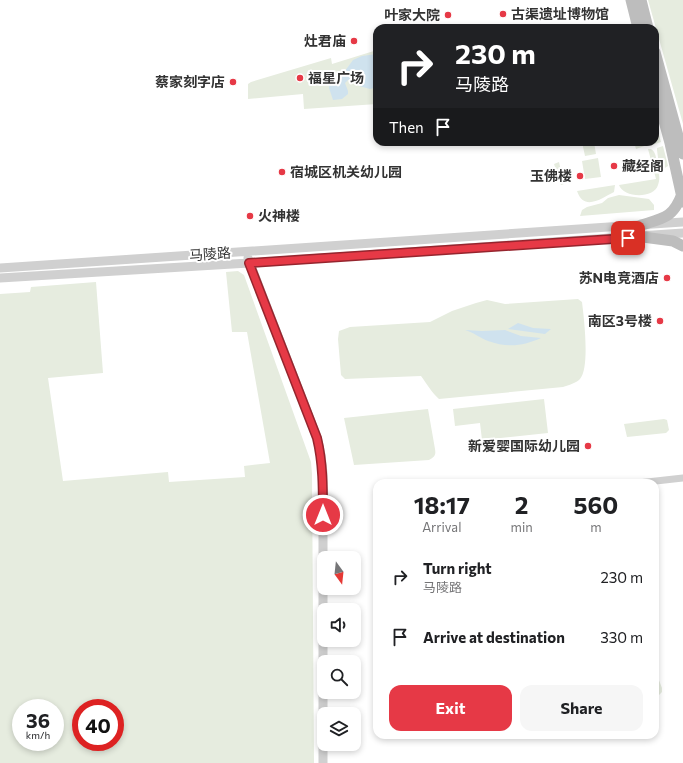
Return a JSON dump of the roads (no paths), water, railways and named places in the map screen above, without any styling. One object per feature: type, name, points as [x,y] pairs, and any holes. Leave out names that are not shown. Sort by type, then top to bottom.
[{"type":"main road","points":[[631,0],[637,24]]},
{"type":"main road","points":[[641,0],[647,24]]},
{"type":"main road","points":[[641,225],[668,215],[676,209],[682,198],[678,142],[659,68]]},
{"type":"main road","points":[[659,97],[683,154]]},
{"type":"main road","points":[[642,237],[672,241],[683,246]]},
{"type":"street","name":"马陵路","points":[[0,268],[683,222]]},
{"type":"street","name":"马陵路","points":[[0,278],[683,234]]},
{"type":"street","points":[[246,251],[249,263],[317,438],[321,455],[323,472],[323,763]]},
{"type":"street","points":[[659,481],[683,478]]},
{"type":"water","points":[[373,55],[373,88],[370,89],[359,86],[352,80],[348,80],[345,83],[348,94],[342,99],[333,100],[329,88],[331,75],[342,75],[353,60],[362,56]]},
{"type":"water","points":[[518,323],[533,328],[551,329],[545,334],[508,329]]},
{"type":"water","points":[[465,330],[505,330],[521,336],[541,338],[528,343],[502,345],[488,341]]},
{"type":"place","name":"古渠遗址博物馆","points":[[503,14]]},
{"type":"place","name":"叶家大院","points":[[448,15]]},
{"type":"place","name":"灶君庙","points":[[354,41]]},
{"type":"place","name":"福星广场","points":[[300,78]]},
{"type":"place","name":"蔡家刻字店","points":[[233,82]]},
{"type":"place","name":"藏经阁","points":[[614,166]]},
{"type":"place","name":"宿城区机关幼儿园","points":[[282,172]]},
{"type":"place","name":"玉佛楼","points":[[580,176]]},
{"type":"place","name":"火神楼","points":[[250,216]]},
{"type":"place","name":"苏N电竞酒店","points":[[667,278]]},
{"type":"place","name":"南区3号楼","points":[[660,321]]},
{"type":"place","name":"新爱婴国际幼儿园","points":[[588,446]]}]
